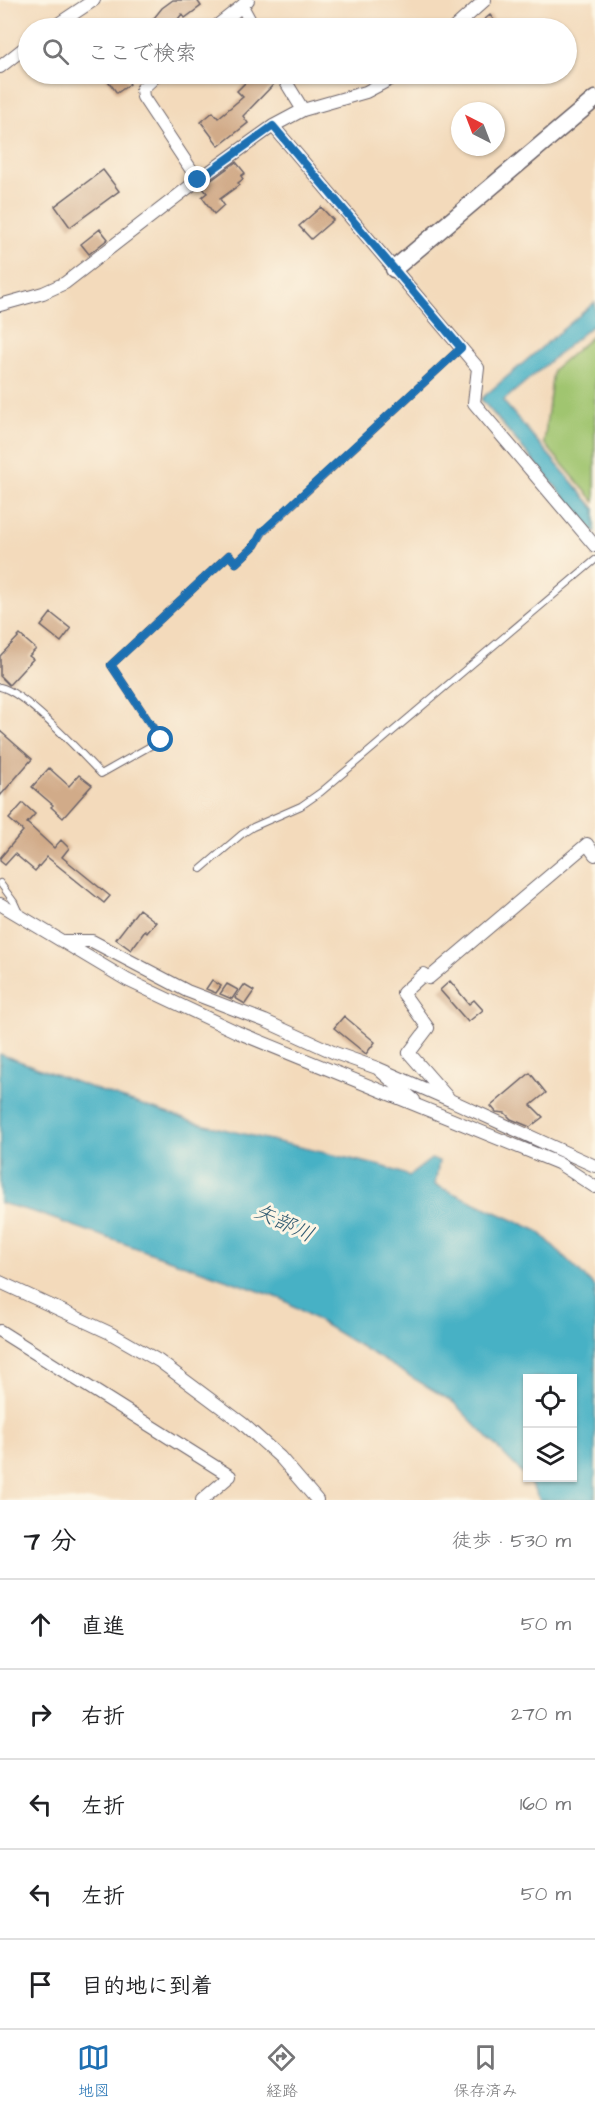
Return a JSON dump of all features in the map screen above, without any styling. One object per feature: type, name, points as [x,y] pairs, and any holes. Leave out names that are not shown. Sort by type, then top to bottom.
[{"type":"street","points":[[67,18],[94,0]]},
{"type":"street","points":[[465,18],[485,0]]},
{"type":"street","points":[[226,18],[245,3],[251,18]]},
{"type":"street","points":[[0,68],[18,53]]},
{"type":"street","points":[[147,84],[142,89],[143,97],[198,180]]},
{"type":"street","points":[[287,84],[303,110]]},
{"type":"street","points":[[0,305],[43,293],[65,283],[198,180],[273,126],[303,110],[366,92],[381,84]]},
{"type":"street","points":[[393,269],[595,99]]},
{"type":"street","points":[[273,126],[478,368],[474,403],[595,546]]},
{"type":"street","points":[[450,1100],[409,1053],[428,1028],[403,993],[424,974],[429,978],[587,844],[595,855]]},
{"type":"street","points":[[0,904],[127,980],[237,1032],[558,1163],[592,1182]]},
{"type":"street","points":[[62,941],[92,941],[187,991],[265,1021],[335,1053],[377,1068],[595,1166]]},
{"type":"street","points":[[377,1068],[421,1107]]},
{"type":"street","points":[[0,1282],[128,1342],[183,1378],[242,1423],[280,1457],[317,1500]]},
{"type":"street","points":[[0,1290],[22,1293]]},
{"type":"street","points":[[0,1331],[230,1476],[202,1500]]},
{"type":"lane","points":[[0,687],[15,693],[72,743],[101,774],[161,740],[111,665],[229,555],[236,563],[255,545],[262,532],[461,348]]},
{"type":"lane","points":[[201,869],[253,826],[301,806],[321,792],[595,560]]},
{"type":"lane","points":[[0,883],[21,916]]},
{"type":"green space","points":[[595,334],[595,502],[544,443],[553,370]]},
{"type":"water","points":[[595,302],[595,323],[503,401],[595,509],[595,533],[481,399]]},
{"type":"water","name":"矢部川","points":[[0,1054],[193,1122],[385,1167],[409,1176],[431,1159],[439,1161],[435,1185],[538,1231],[595,1287],[595,1500],[540,1500],[529,1482],[577,1482],[577,1374],[523,1374],[523,1474],[453,1402],[282,1299],[34,1212],[0,1203]]},
{"type":"building","points":[[173,0],[197,0],[201,6],[185,18],[182,14],[179,18],[154,18]]},
{"type":"building","points":[[110,84],[130,84],[117,93]]},
{"type":"building","points":[[244,84],[273,85],[243,116],[248,123],[219,146],[201,122],[213,112],[218,118],[243,97],[237,91]]},
{"type":"building","points":[[236,162],[245,173],[241,176],[243,179],[238,183],[239,185],[220,199],[224,205],[214,214],[202,197],[207,193],[202,187]]},
{"type":"building","points":[[103,170],[119,191],[70,227],[55,206]]},
{"type":"building","points":[[321,207],[333,220],[311,239],[299,226]]},
{"type":"building","points":[[100,229],[108,239],[89,254],[81,244]]},
{"type":"building","points":[[51,613],[71,629],[61,642],[41,626]]},
{"type":"building","points":[[20,635],[36,649],[29,656],[33,659],[9,685],[0,676],[0,656]]},
{"type":"building","points":[[0,731],[32,759],[0,796]]},
{"type":"building","points":[[49,768],[69,786],[79,775],[92,785],[63,818],[51,807],[53,805],[32,787]]},
{"type":"building","points":[[23,803],[35,814],[27,823],[54,848],[61,840],[69,848],[62,857],[110,896],[104,903],[47,857],[35,871],[15,854],[5,865],[0,861],[0,858],[23,831],[9,819]]},
{"type":"building","points":[[139,909],[156,922],[147,933],[145,931],[131,950],[116,939]]},
{"type":"building","points":[[212,980],[221,986],[216,993],[206,989]]},
{"type":"building","points":[[450,981],[469,1004],[474,1000],[483,1010],[468,1022],[440,990]]},
{"type":"building","points":[[227,984],[238,990],[232,999],[220,994]]},
{"type":"building","points":[[244,985],[254,991],[245,1004],[235,998]]},
{"type":"building","points":[[344,1016],[375,1042],[366,1054],[334,1028]]},
{"type":"building","points":[[530,1073],[546,1093],[531,1105],[543,1117],[530,1127],[511,1119],[505,1113],[496,1112],[491,1106]]},
{"type":"route","points":[[161,740],[111,665],[229,555],[236,563],[255,545],[262,532],[461,348],[273,126],[198,180]]}]
